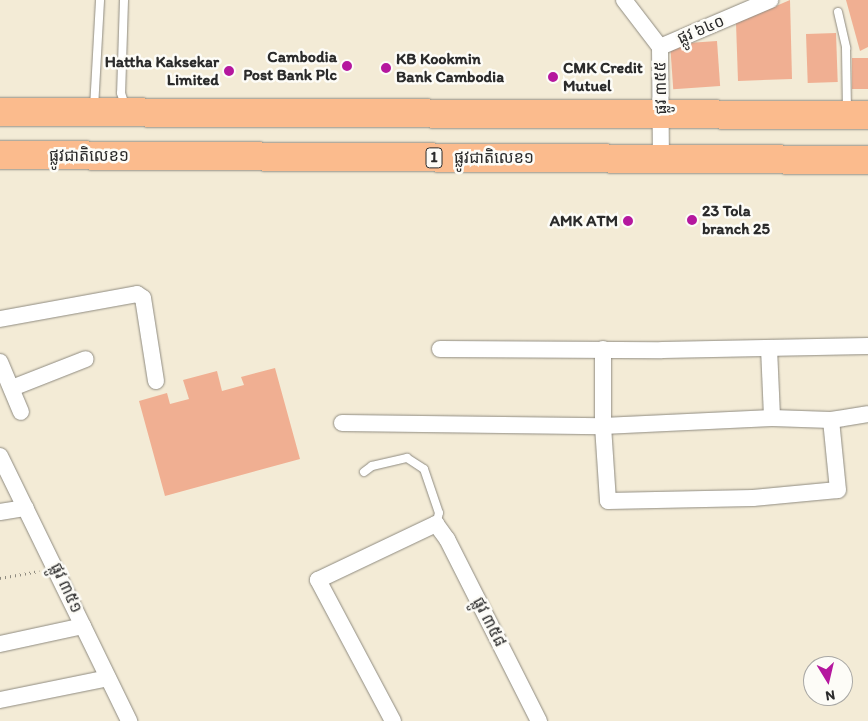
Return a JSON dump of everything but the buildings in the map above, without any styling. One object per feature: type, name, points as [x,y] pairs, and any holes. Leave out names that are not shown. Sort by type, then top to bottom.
[{"type":"highway","points":[[0,112],[857,115]]},
{"type":"highway","name":"ផ្លូវជាតិលេខ១","points":[[0,155],[868,160]]},
{"type":"street","name":"ផ្លូវ ៣៥៥","points":[[624,0],[660,47],[661,159]]},
{"type":"street","name":"ផ្លូវ ៦៤០","points":[[660,47],[770,0]]},
{"type":"street","points":[[0,319],[138,294],[143,298],[156,381]]},
{"type":"street","points":[[440,349],[868,346]]},
{"type":"street","points":[[769,348],[772,418]]},
{"type":"street","points":[[604,349],[603,426],[608,501],[753,498],[838,490],[831,420]]},
{"type":"street","points":[[12,388],[86,359]]},
{"type":"street","points":[[0,362],[21,412]]},
{"type":"street","points":[[342,423],[603,426],[772,418],[831,420],[868,414]]},
{"type":"street","name":"ផ្លូវ ៣៥១","points":[[0,456],[130,721]]},
{"type":"street","points":[[0,512],[26,508]]},
{"type":"street","points":[[393,721],[318,580],[436,524]]},
{"type":"street","name":"ផ្លូវ ៣៥៨","points":[[436,524],[447,538],[539,721]]},
{"type":"street","points":[[0,644],[83,626]]},
{"type":"street","points":[[0,700],[108,678]]},
{"type":"lane","points":[[94,113],[98,91],[100,0]]},
{"type":"lane","points":[[124,0],[121,93],[127,113]]},
{"type":"lane","points":[[838,12],[857,115]]},
{"type":"lane","points":[[364,472],[372,466],[407,458],[424,469],[439,513],[436,524]]},
{"type":"path","points":[[0,578],[56,568]]},
{"type":"place","name":"Cambodia Post Bank Plc","points":[[347,66]]},
{"type":"place","name":"KB Kookmin Bank Cambodia","points":[[386,68]]},
{"type":"place","name":"Hattha Kaksekar Limited","points":[[229,71]]},
{"type":"place","name":"CMK Credit Mutuel","points":[[553,77]]},
{"type":"place","name":"23 Tola branch 25","points":[[692,220]]},
{"type":"place","name":"AMK ATM","points":[[628,221]]}]
